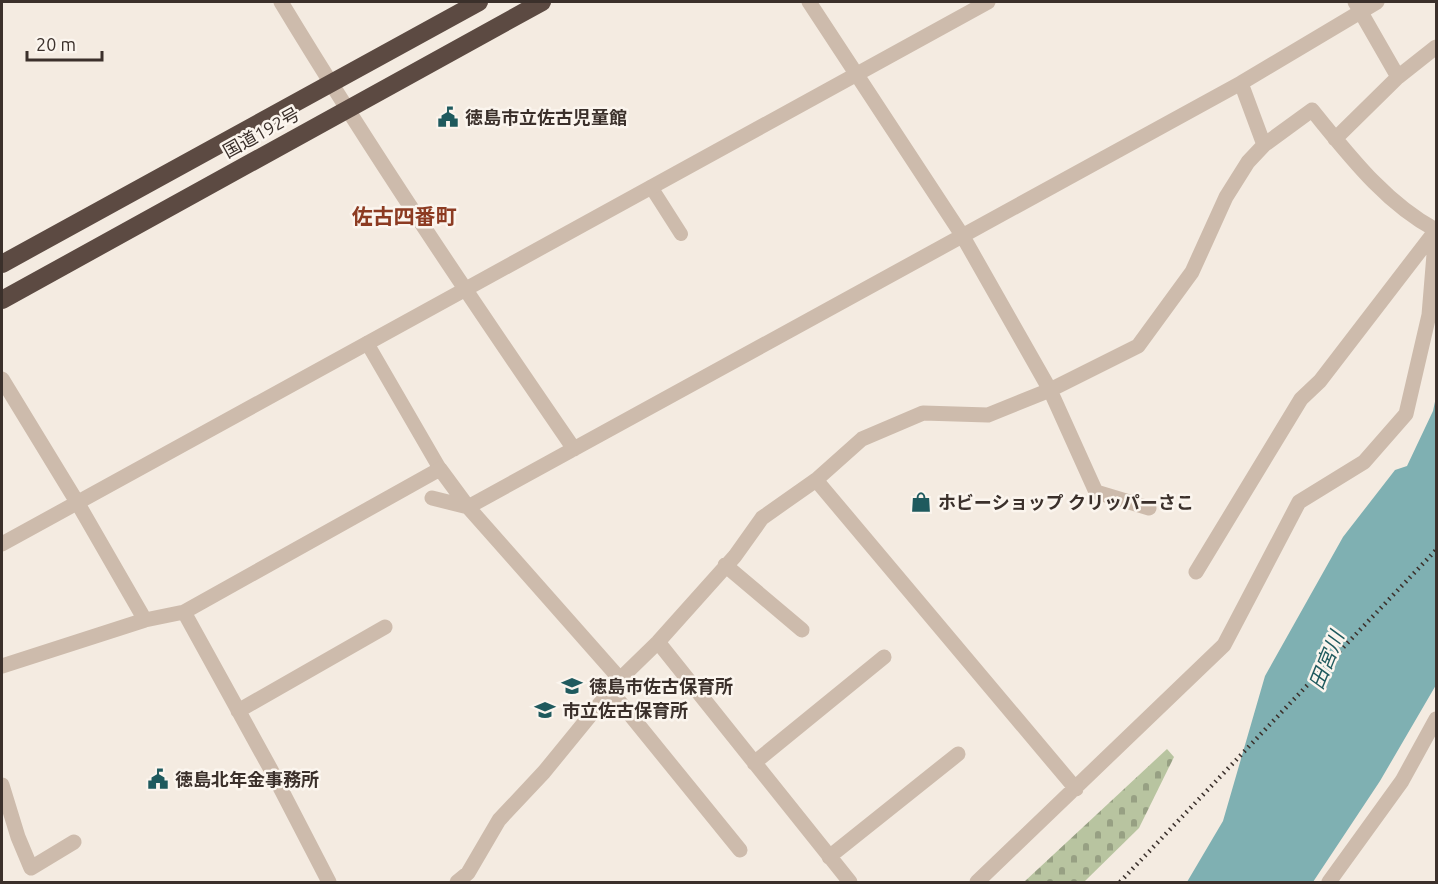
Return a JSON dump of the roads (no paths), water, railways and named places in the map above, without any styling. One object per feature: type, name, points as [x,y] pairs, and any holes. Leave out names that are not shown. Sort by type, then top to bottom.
[{"type":"highway","name":"国道192号","points":[[2,264],[479,2]]},
{"type":"highway","name":"国道192号","points":[[2,300],[346,108],[542,2]]},
{"type":"street","points":[[281,2],[330,84],[464,290],[574,449]]},
{"type":"street","points":[[809,2],[962,235],[1050,390],[1096,492],[1149,508]]},
{"type":"street","points":[[2,543],[988,2]]},
{"type":"street","points":[[432,498],[468,507],[1241,83],[1358,6],[1377,2]]},
{"type":"street","points":[[1358,6],[1398,77]]},
{"type":"street","points":[[1335,139],[1398,77],[1437,47]]},
{"type":"street","points":[[1241,83],[1264,145]]},
{"type":"street","points":[[458,882],[468,873],[499,820],[544,772],[615,684],[658,642],[735,556],[762,518],[816,480],[862,439],[923,413],[988,415],[1050,390],[1138,346],[1192,272],[1226,197],[1248,162],[1264,145],[1312,110],[1359,167],[1416,219],[1436,230]]},
{"type":"street","points":[[1196,572],[1301,399],[1320,381],[1436,230]]},
{"type":"street","points":[[977,882],[1224,645],[1299,502],[1364,462],[1406,414],[1429,315],[1436,230]]},
{"type":"street","points":[[2,379],[145,620]]},
{"type":"street","points":[[2,666],[145,620],[184,612],[440,469],[468,507],[615,684],[740,850]]},
{"type":"street","points":[[816,480],[1076,789]]},
{"type":"street","points":[[725,565],[802,630]]},
{"type":"street","points":[[184,612],[329,882]]},
{"type":"street","points":[[238,711],[385,627]]},
{"type":"street","points":[[658,642],[850,882]]},
{"type":"street","points":[[754,763],[884,657]]},
{"type":"street","points":[[1329,882],[1402,781],[1437,719]]},
{"type":"street","points":[[830,857],[958,754]]},
{"type":"street","points":[[2,785],[18,837],[31,868],[74,842]]},
{"type":"lane","points":[[651,187],[681,234]]},
{"type":"lane","points":[[367,343],[440,469]]},
{"type":"water","name":"田宮川","points":[[1436,397],[1436,685],[1380,781],[1313,882],[1187,882],[1223,821],[1265,676],[1343,537],[1395,470],[1407,466],[1433,411]]},
{"type":"railway","points":[[1120,882],[1436,550]]},
{"type":"place","name":"徳島市立佐古児童館","points":[[448,117]]},
{"type":"place","name":"ホビーショップ クリッパーさこ","points":[[921,502]]},
{"type":"place","name":"徳島市佐古保育所","points":[[572,686]]},
{"type":"place","name":"市立佐古保育所","points":[[545,710]]},
{"type":"place","name":"徳島北年金事務所","points":[[158,779]]},
{"type":"district","name":"佐古四番町","points":[[404,216]]}]
